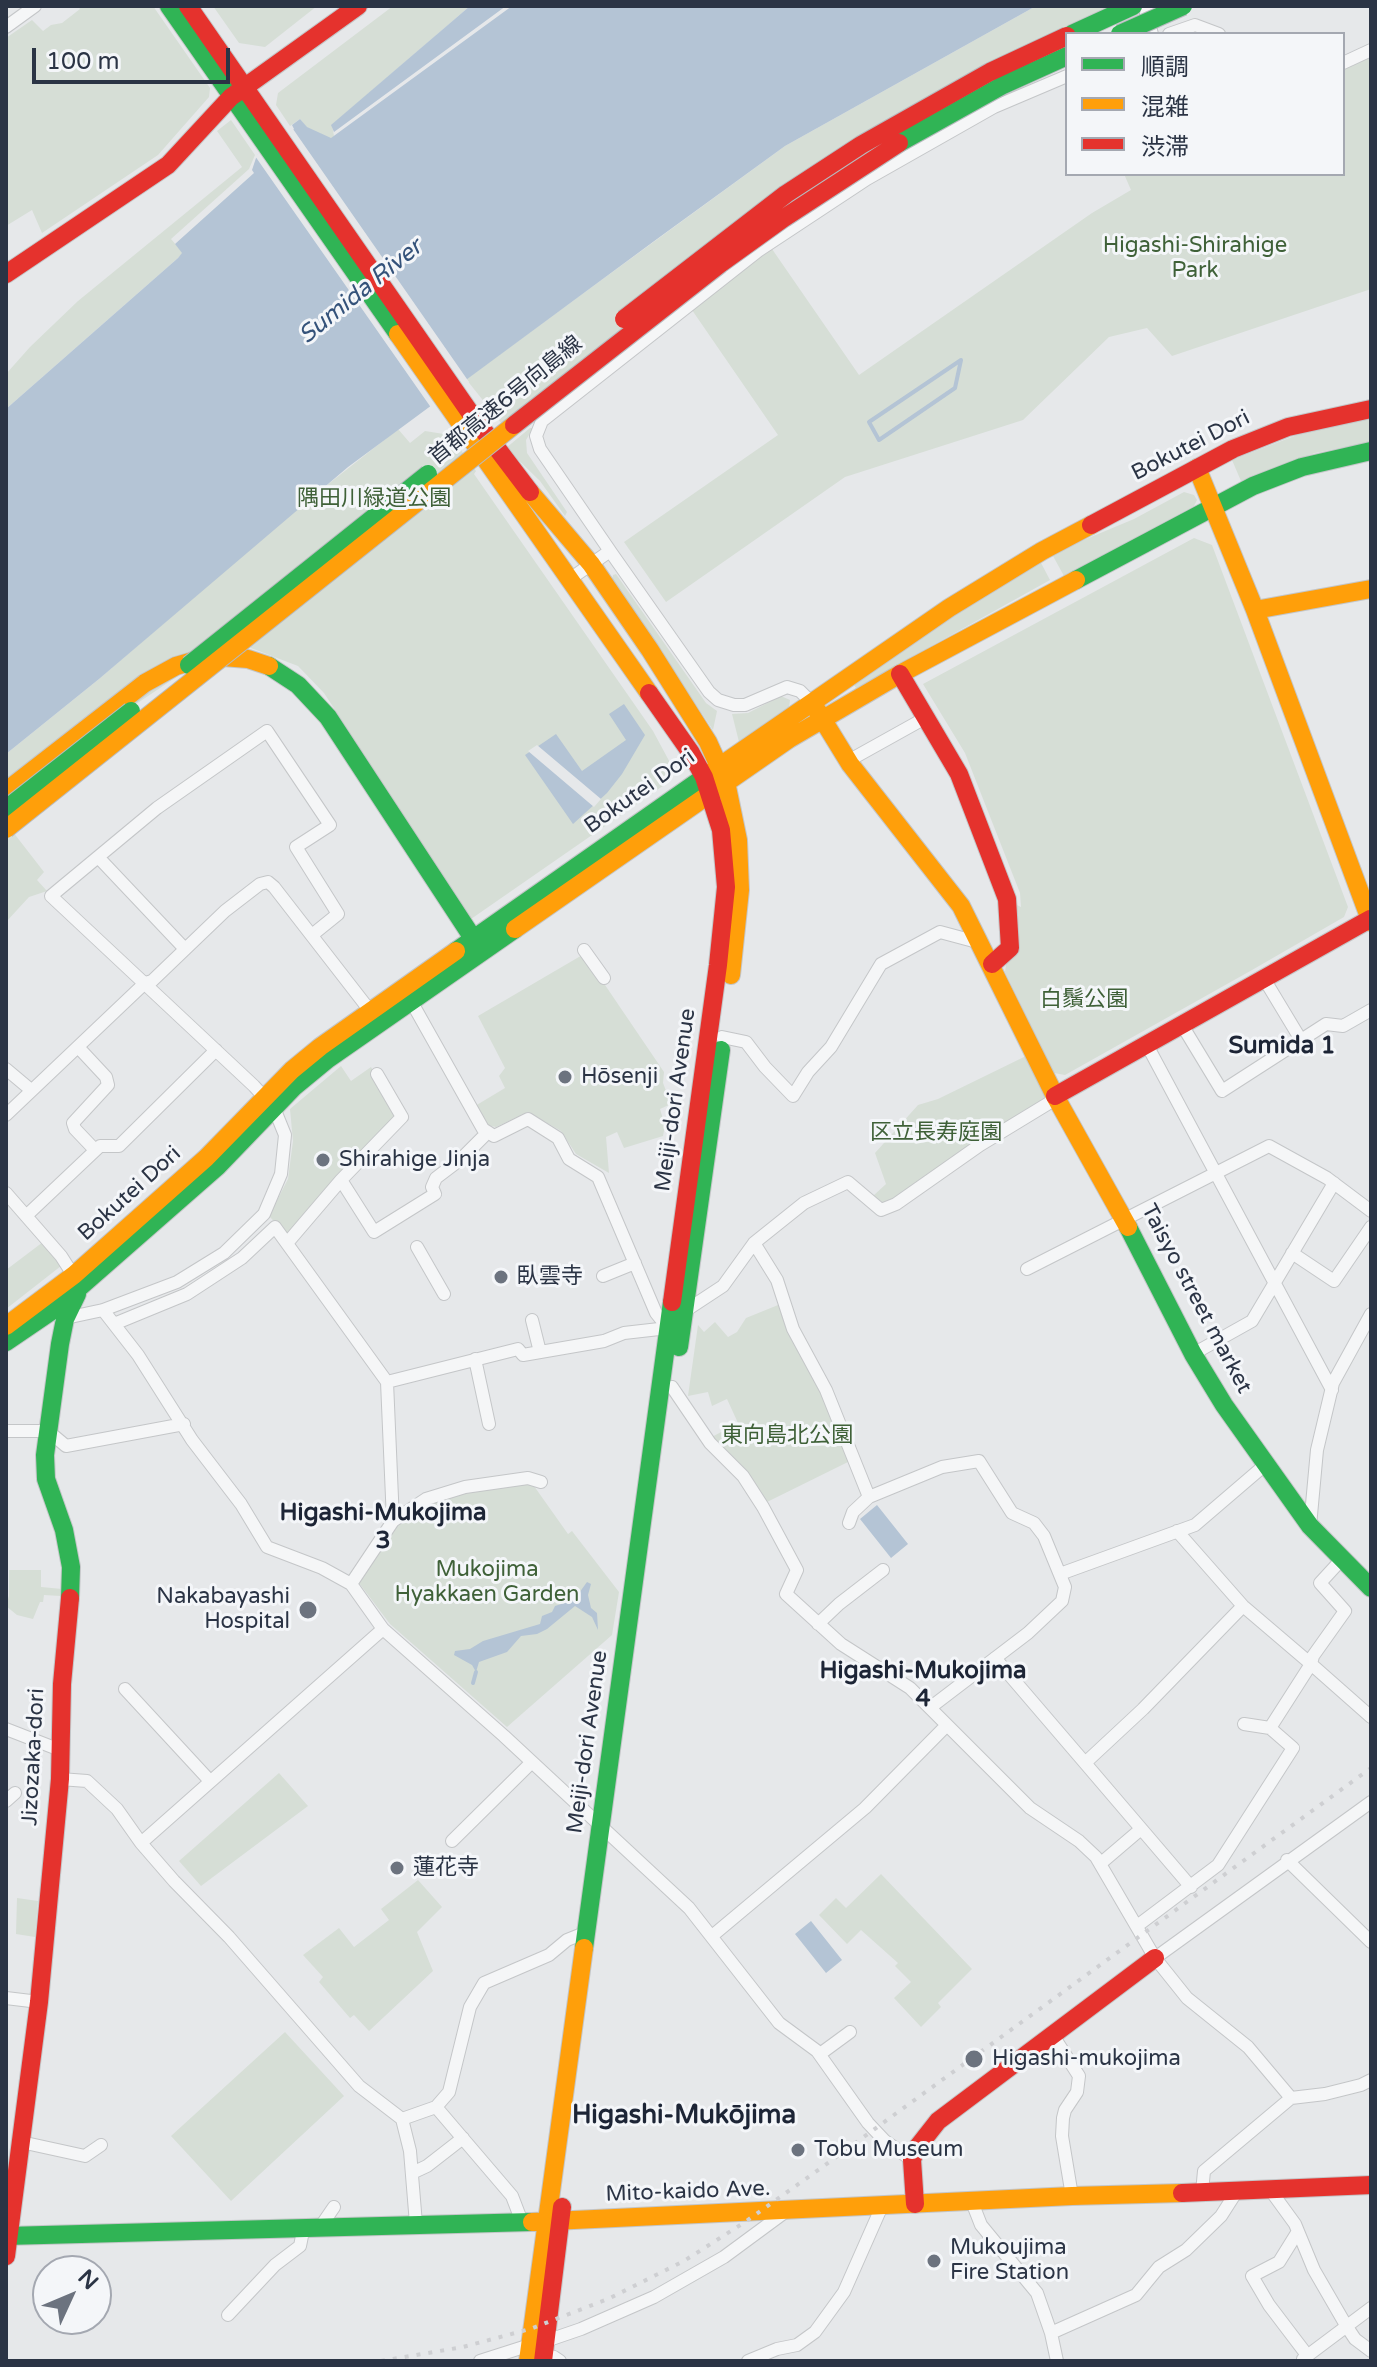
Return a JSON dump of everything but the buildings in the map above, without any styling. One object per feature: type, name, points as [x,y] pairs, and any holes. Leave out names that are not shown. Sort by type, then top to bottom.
[{"type":"main road","name":"Meiji-dori Avenue","points":[[169,6],[238,92],[465,418],[708,785],[721,830],[726,867],[725,910],[668,1328],[607,1832],[587,1932],[538,2355]]},
{"type":"main road","name":"Meiji-dori Avenue","points":[[188,6],[238,92]]},
{"type":"main road","points":[[6,274],[168,165],[238,92],[358,6]]},
{"type":"main road","name":"首都高速6号向島線","points":[[1077,32],[1133,6]]},
{"type":"main road","points":[[1135,32],[1183,6]]},
{"type":"main road","points":[[1135,32],[1191,6]]},
{"type":"main road","name":"首都高速6号向島線","points":[[6,809],[709,251],[786,194],[935,101],[1065,37]]},
{"type":"main road","name":"首都高速6号向島線","points":[[6,829],[567,382],[720,264],[884,151],[1003,85],[1065,57]]},
{"type":"main road","name":"Bokutei Dori","points":[[6,1342],[36,1323],[77,1282],[217,1167],[301,1062],[371,1012],[478,945],[708,785],[811,702],[1000,575],[1233,449],[1288,427],[1371,409]]},
{"type":"main road","name":"Meiji-dori Avenue","points":[[465,418],[591,564],[650,650],[723,774],[738,840],[740,890],[722,1037],[554,2221]]},
{"type":"main road","name":"Bokutei Dori","points":[[723,774],[900,674],[1253,486],[1302,467],[1371,451]]},
{"type":"main road","points":[[1055,1096],[1263,977],[1370,920],[1255,610],[1197,468]]},
{"type":"main road","points":[[1255,610],[1371,589]]},
{"type":"main road","points":[[6,791],[162,673],[190,660],[210,656],[248,659],[267,665],[298,685],[328,717],[478,945]]},
{"type":"main road","points":[[900,674],[963,784],[1007,899],[1010,948],[992,964]]},
{"type":"main road","name":"Taisyo street market","points":[[811,702],[848,761],[954,896],[992,964],[1055,1096],[1126,1221],[1193,1354],[1265,1465],[1310,1526],[1371,1588]]},
{"type":"main road","name":"Bokutei Dori","points":[[270,1103],[411,1001],[478,945]]},
{"type":"main road","name":"Bokutei Dori","points":[[6,1326],[77,1282]]},
{"type":"main road","name":"Jizozaka-dori","points":[[6,2256],[16,2139],[39,2002],[60,1779],[71,1567],[64,1530],[46,1479],[48,1431],[65,1319],[77,1282]]},
{"type":"main road","points":[[915,2204],[912,2160],[916,2149],[949,2111],[1155,1958]]},
{"type":"main road","name":"Mito-kaido Ave.","points":[[8,2236],[554,2221],[1371,2185]]},
{"type":"street","points":[[6,27],[35,6]]},
{"type":"street","points":[[1135,32],[1149,6]]},
{"type":"street","points":[[1170,6],[1184,28]]},
{"type":"street","points":[[1174,32],[1195,25],[1215,32]]},
{"type":"street","points":[[1345,62],[1371,50]]},
{"type":"street","points":[[811,702],[800,691],[787,687],[745,705],[718,700],[709,692],[540,449],[536,436],[542,421],[758,251],[867,179],[994,107],[1065,77]]},
{"type":"street","points":[[570,579],[610,551]]},
{"type":"street","points":[[848,761],[927,717]]},
{"type":"street","points":[[36,1323],[103,1310],[177,1282],[203,1268],[235,1244],[264,1214],[281,1174],[285,1135],[270,1103],[51,896],[180,791],[267,731],[330,825],[296,847],[338,914],[312,935]]},
{"type":"street","points":[[98,857],[185,949]]},
{"type":"street","points":[[6,1115],[145,983],[152,981],[225,911],[260,884],[268,882],[371,1012]]},
{"type":"street","points":[[722,1037],[746,1042],[793,1096],[808,1072],[831,1047],[881,964],[940,932],[981,943]]},
{"type":"street","points":[[584,950],[604,978]]},
{"type":"street","points":[[1263,977],[1301,1040]]},
{"type":"street","points":[[411,1001],[483,1129],[494,1136],[528,1119],[558,1138],[569,1159],[598,1177],[656,1313],[668,1328]]},
{"type":"street","points":[[1182,1025],[1222,1091],[1326,1024],[1343,1026],[1371,1010]]},
{"type":"street","points":[[1147,1045],[1332,1390]]},
{"type":"street","points":[[78,1047],[106,1077],[108,1085],[73,1123],[95,1150]]},
{"type":"street","points":[[26,1216],[100,1146],[119,1146],[216,1050]]},
{"type":"street","points":[[6,1069],[31,1090]]},
{"type":"street","points":[[288,1242],[341,1180],[402,1117],[377,1074]]},
{"type":"street","points":[[685,1311],[723,1286],[754,1243],[804,1203],[848,1182],[881,1210],[896,1204],[980,1145],[1049,1103],[1055,1096]]},
{"type":"street","points":[[341,1180],[374,1232],[435,1194],[432,1187],[436,1178],[488,1132]]},
{"type":"street","points":[[1027,1269],[1269,1146],[1334,1183],[1371,1211]]},
{"type":"street","points":[[1193,1354],[1252,1321],[1334,1183]]},
{"type":"street","points":[[6,1193],[61,1256],[77,1282]]},
{"type":"street","points":[[114,1324],[197,1288],[242,1258],[275,1227],[387,1382],[393,1521]]},
{"type":"street","points":[[1292,1253],[1334,1281],[1371,1227]]},
{"type":"street","points":[[754,1243],[777,1280],[793,1329],[826,1390],[869,1497]]},
{"type":"street","points":[[417,1247],[444,1294]]},
{"type":"street","points":[[603,1276],[635,1263]]},
{"type":"street","points":[[103,1310],[241,1504],[267,1547],[322,1568],[351,1584],[383,1629],[689,1908],[779,2023],[820,2054],[868,2123],[885,2141],[912,2160]]},
{"type":"street","points":[[1310,1526],[1317,1450],[1332,1390],[1371,1314]]},
{"type":"street","points":[[532,1320],[540,1352]]},
{"type":"street","points":[[387,1382],[518,1349],[523,1355],[604,1341],[624,1333],[668,1328]]},
{"type":"street","points":[[475,1359],[489,1424]]},
{"type":"street","points":[[672,1387],[710,1443],[743,1476],[763,1507],[797,1570],[786,1594],[852,1652],[910,1688],[1030,1808],[1079,1841],[1100,1864],[1155,1958],[1187,1998],[1248,2047],[1291,2098]]},
{"type":"street","points":[[6,1431],[48,1431],[66,1446],[184,1424]]},
{"type":"street","points":[[849,1523],[853,1512],[869,1497],[942,1467],[979,1461],[1012,1513],[1034,1523],[1044,1536],[1065,1587],[1062,1601],[931,1707]]},
{"type":"street","points":[[1060,1574],[1195,1525],[1265,1465]]},
{"type":"street","points":[[351,1584],[393,1521],[426,1499],[465,1487],[528,1478],[541,1482]]},
{"type":"street","points":[[1177,1531],[1243,1606],[1371,1717]]},
{"type":"street","points":[[1270,1728],[1313,1656],[1345,1611],[1320,1583],[1342,1559]]},
{"type":"street","points":[[818,1624],[883,1570]]},
{"type":"street","points":[[1085,1763],[1143,1709],[1243,1606]]},
{"type":"street","points":[[141,1843],[383,1629]]},
{"type":"street","points":[[995,1658],[1191,1887]]},
{"type":"street","points":[[125,1689],[210,1781]]},
{"type":"street","points":[[1137,1926],[1218,1865],[1293,1748],[1270,1728],[1244,1724]]},
{"type":"street","points":[[712,1936],[865,1808],[946,1726]]},
{"type":"street","points":[[6,1729],[60,1750]]},
{"type":"street","points":[[452,1841],[532,1762]]},
{"type":"street","points":[[60,1779],[87,1781],[117,1809],[174,1881],[229,1937],[359,2086],[402,2119],[410,2151],[416,2224]]},
{"type":"street","points":[[1155,1958],[1371,1802]]},
{"type":"street","points":[[1100,1864],[1141,1829]]},
{"type":"street","points":[[1287,1860],[1371,1942]]},
{"type":"street","points":[[402,2119],[436,2107],[449,2092],[470,2007],[484,1983],[549,1955],[567,1940],[587,1932]]},
{"type":"street","points":[[6,1998],[39,2002]]},
{"type":"street","points":[[820,2054],[850,2032]]},
{"type":"street","points":[[1052,2034],[1079,2076],[1077,2092],[1063,2118],[1062,2136],[1072,2196]]},
{"type":"street","points":[[1202,2192],[1204,2171],[1291,2098],[1369,2085]]},
{"type":"street","points":[[436,2107],[512,2196],[522,2222]]},
{"type":"street","points":[[412,2173],[427,2166],[463,2138]]},
{"type":"street","points":[[16,2139],[85,2156],[101,2145]]},
{"type":"street","points":[[1051,2333],[1136,2295],[1159,2267],[1186,2250],[1221,2216],[1237,2191]]},
{"type":"street","points":[[1271,2191],[1295,2224],[1314,2270],[1347,2327],[1355,2339],[1371,2351]]},
{"type":"street","points":[[972,2202],[981,2225],[1037,2293],[1057,2361]]},
{"type":"street","points":[[748,2361],[777,2349],[797,2345],[815,2332],[844,2292],[882,2206]]},
{"type":"street","points":[[228,2315],[275,2265],[300,2246],[312,2226],[334,2207]]},
{"type":"street","points":[[480,2361],[538,2355],[581,2329],[654,2297],[724,2257],[785,2212]]},
{"type":"street","points":[[1297,2233],[1279,2262],[1252,2276],[1304,2358],[1371,2308]]},
{"type":"green space","points":[[78,6],[153,6],[210,88],[209,97],[158,155],[42,233],[32,210],[6,226],[6,38],[32,20],[43,31],[51,25],[62,23],[80,9]]},
{"type":"green space","points":[[213,6],[317,6],[265,47],[239,43]]},
{"type":"green space","points":[[393,6],[470,6],[332,125],[334,136],[331,139],[306,127],[300,119],[290,126],[276,105],[278,93]]},
{"type":"green space","points":[[1036,6],[1150,6],[1092,32],[1065,32],[1065,49],[501,423],[466,379],[785,146]]},
{"type":"green space","name":"Higashi-Shirahige Park","points":[[1371,57],[1371,289],[1172,356],[1147,328],[1109,337],[1023,420],[845,477],[666,602],[624,542],[778,435],[692,310],[772,249],[859,375],[1092,213],[1131,190],[1125,176],[1345,176],[1345,69]]},
{"type":"green space","points":[[231,120],[255,155],[249,169],[171,239],[183,253],[178,258],[6,409],[6,374],[30,347],[78,301],[242,167],[217,131]]},
{"type":"green space","points":[[1371,418],[1371,442],[1315,453],[1241,481],[1232,460],[1297,435]]},
{"type":"green space","points":[[533,428],[526,440],[527,453],[567,512],[565,516],[540,481],[506,448]]},
{"type":"green space","name":"隅田川緑道公園","points":[[398,429],[410,443],[425,431],[450,435],[653,731],[674,770],[670,781],[471,919],[324,693],[298,666],[251,648],[239,635],[72,747],[6,799],[6,754],[99,679],[284,519]]},
{"type":"green space","points":[[1184,492],[1194,495],[1197,500],[1194,506],[1064,576],[1053,556]]},
{"type":"green space","name":"白鬚公園","points":[[1194,538],[1212,545],[1348,907],[1344,917],[1252,970],[1065,1075],[1054,1073],[1005,972],[1015,904],[1021,907],[1020,893],[965,753],[923,684]]},
{"type":"green space","points":[[1040,561],[1050,580],[856,688],[853,683],[992,588]]},
{"type":"green space","points":[[616,574],[706,703],[717,711],[713,730],[612,579]]},
{"type":"green space","points":[[781,696],[790,700],[789,708],[739,742],[732,714],[748,713]]},
{"type":"green space","points":[[13,832],[44,872],[37,880],[47,891],[29,897],[6,922],[6,838]]},
{"type":"green space","points":[[584,954],[664,1072],[663,1083],[671,1104],[660,1109],[666,1120],[663,1136],[624,1148],[617,1132],[606,1137],[609,1173],[576,1154],[561,1131],[528,1112],[496,1127],[485,1125],[475,1106],[505,1088],[499,1076],[505,1068],[478,1016]]},
{"type":"green space","name":"区立長寿庭園","points":[[1026,1056],[1047,1096],[891,1204],[882,1203],[873,1196],[886,1184],[875,1153],[918,1105],[938,1099]]},
{"type":"green space","name":"Shirahige Jinja","points":[[341,1066],[351,1081],[371,1067],[396,1118],[287,1235],[269,1216],[288,1179],[293,1141],[290,1109]]},
{"type":"green space","points":[[43,1242],[61,1266],[6,1309],[6,1270]]},
{"type":"green space","name":"東向島北公園","points":[[783,1303],[850,1461],[765,1503],[710,1438],[738,1423],[727,1399],[712,1406],[708,1392],[688,1396],[698,1325],[704,1332],[715,1322],[728,1337],[737,1332],[746,1318]]},
{"type":"green space","name":"Mukojima Hyakkaen Garden","points":[[526,1483],[534,1486],[568,1534],[572,1531],[619,1592],[612,1635],[507,1727],[390,1624],[359,1583],[400,1519],[428,1502],[465,1490]]},
{"type":"green space","points":[[9,1570],[41,1570],[41,1587],[62,1589],[61,1596],[44,1595],[33,1619],[17,1615],[6,1606]]},
{"type":"green space","points":[[279,1773],[308,1806],[201,1886],[179,1861]]},
{"type":"green space","points":[[881,1874],[972,1969],[938,2003],[941,2007],[921,2027],[894,1998],[911,1982],[895,1966],[898,1963],[861,1930],[847,1944],[819,1915],[836,1898],[846,1908]]},
{"type":"green space","points":[[418,1880],[442,1907],[417,1932],[433,1971],[369,2031],[354,2015],[350,2018],[319,1982],[323,1977],[303,1955],[339,1928],[354,1947],[389,1920],[381,1909]]},
{"type":"green space","points":[[17,1898],[38,1901],[35,1937],[16,1934]]},
{"type":"green space","points":[[285,2032],[344,2096],[231,2201],[171,2136]]},
{"type":"water","points":[[470,6],[506,6],[334,132],[331,125]]},
{"type":"water","name":"Sumida River","points":[[512,6],[1036,6],[785,146],[348,467],[6,754],[6,409],[178,258],[182,253],[175,244],[254,173],[252,170],[257,155],[294,129],[292,125],[300,119],[307,127],[331,138]]},
{"type":"water","points":[[624,704],[645,735],[607,793],[573,824],[525,755],[556,734],[582,771],[626,740],[609,714]]},
{"type":"water","points":[[877,1505],[908,1544],[891,1558],[860,1519]]},
{"type":"water","points":[[587,1582],[591,1584],[588,1595],[591,1608],[597,1613],[598,1630],[592,1617],[575,1606],[547,1629],[521,1636],[507,1652],[479,1662],[476,1672],[472,1665],[454,1655],[455,1651],[470,1649],[483,1641],[540,1624],[542,1616],[552,1612],[555,1606],[574,1600]]},
{"type":"water","points":[[811,1921],[842,1960],[826,1973],[795,1934]]},
{"type":"pier","points":[[293,129],[469,382],[432,409],[255,156]]},
{"type":"pier","points":[[537,745],[601,799],[594,807],[528,751]]},
{"type":"waterway","points":[[961,360],[955,388],[879,440],[869,422],[961,360]]},
{"type":"waterway","points":[[473,1683],[476,1672]]},
{"type":"railway","points":[[381,2361],[463,2347],[530,2329],[608,2299],[684,2261],[821,2168],[1371,1768]]},
{"type":"traffic: fast","points":[[169,6],[398,334]]},
{"type":"traffic: fast","points":[[1076,32],[1133,6]]},
{"type":"traffic: fast","points":[[1124,32],[1183,6]]},
{"type":"traffic: fast","points":[[899,143],[1003,85],[1065,57]]},
{"type":"traffic: fast","points":[[1076,580],[1253,486],[1302,467],[1371,451]]},
{"type":"traffic: fast","points":[[189,665],[428,474]]},
{"type":"traffic: fast","points":[[269,666],[298,685],[328,717],[482,952]]},
{"type":"traffic: fast","points":[[6,809],[131,711]]},
{"type":"traffic: fast","points":[[456,951],[710,773]]},
{"type":"traffic: fast","points":[[6,1342],[56,1308],[217,1167],[294,1087],[328,1059],[515,929]]},
{"type":"traffic: fast","points":[[679,1347],[721,1050]]},
{"type":"traffic: fast","points":[[1128,1227],[1193,1354],[1224,1405],[1310,1526],[1371,1588]]},
{"type":"traffic: fast","points":[[70,1598],[71,1567],[64,1530],[46,1479],[45,1455],[60,1344],[65,1319],[77,1294]]},
{"type":"traffic: fast","points":[[584,1948],[672,1302]]},
{"type":"traffic: fast","points":[[6,2236],[532,2222]]},
{"type":"traffic: slow","points":[[398,334],[649,693]]},
{"type":"traffic: slow","points":[[6,829],[514,425]]},
{"type":"traffic: slow","points":[[1197,468],[1255,610],[1371,922]]},
{"type":"traffic: slow","points":[[530,492],[591,564],[650,650],[708,742],[726,782],[738,840],[740,890],[731,975]]},
{"type":"traffic: slow","points":[[710,773],[949,608],[1091,525]]},
{"type":"traffic: slow","points":[[515,929],[789,739],[900,674],[1076,580]]},
{"type":"traffic: slow","points":[[1255,610],[1371,589]]},
{"type":"traffic: slow","points":[[6,791],[145,683],[176,666],[210,656],[248,659],[269,666]]},
{"type":"traffic: slow","points":[[815,707],[850,764],[961,906],[1055,1096],[1128,1227]]},
{"type":"traffic: slow","points":[[6,1326],[74,1275],[206,1158],[292,1070],[456,951]]},
{"type":"traffic: slow","points":[[528,2361],[584,1948]]},
{"type":"traffic: slow","points":[[532,2222],[1182,2193]]},
{"type":"traffic: jam","points":[[188,6],[471,414],[530,492]]},
{"type":"traffic: jam","points":[[6,274],[168,165],[231,97],[358,6]]},
{"type":"traffic: jam","points":[[624,319],[786,194],[861,145],[990,72],[1065,37]]},
{"type":"traffic: jam","points":[[514,425],[720,264],[899,143]]},
{"type":"traffic: jam","points":[[1091,525],[1233,449],[1288,427],[1371,409]]},
{"type":"traffic: jam","points":[[900,674],[959,774],[1007,899],[1010,948],[992,964]]},
{"type":"traffic: jam","points":[[649,693],[704,777],[721,830],[726,887],[672,1302]]},
{"type":"traffic: jam","points":[[1055,1096],[1370,919]]},
{"type":"traffic: jam","points":[[6,2256],[39,2002],[60,1779],[62,1684],[70,1598]]},
{"type":"traffic: jam","points":[[915,2204],[912,2160],[916,2149],[938,2121],[1155,1958]]},
{"type":"traffic: jam","points":[[1182,2193],[1371,2185]]},
{"type":"traffic: jam","points":[[543,2361],[562,2207]]},
{"type":"place","name":"Hōsenji","points":[[565,1077]]},
{"type":"place","name":"Shirahige Jinja","points":[[323,1160]]},
{"type":"place","name":"臥雲寺","points":[[501,1277]]},
{"type":"place","name":"Nakabayashi Hospital","points":[[308,1610]]},
{"type":"place","name":"蓮花寺","points":[[397,1868]]},
{"type":"place","name":"Higashi-mukojima","points":[[974,2059]]},
{"type":"place","name":"Tobu Museum","points":[[798,2150]]},
{"type":"place","name":"Mukoujima Fire Station","points":[[934,2261]]},
{"type":"district","name":"Sumida 1","points":[[1282,1047]]},
{"type":"district","name":"Higashi-Mukojima 3","points":[[383,1528]]},
{"type":"district","name":"Higashi-Mukojima 4","points":[[923,1686]]},
{"type":"district","name":"Higashi-Mukōjima","points":[[684,2116]]}]
